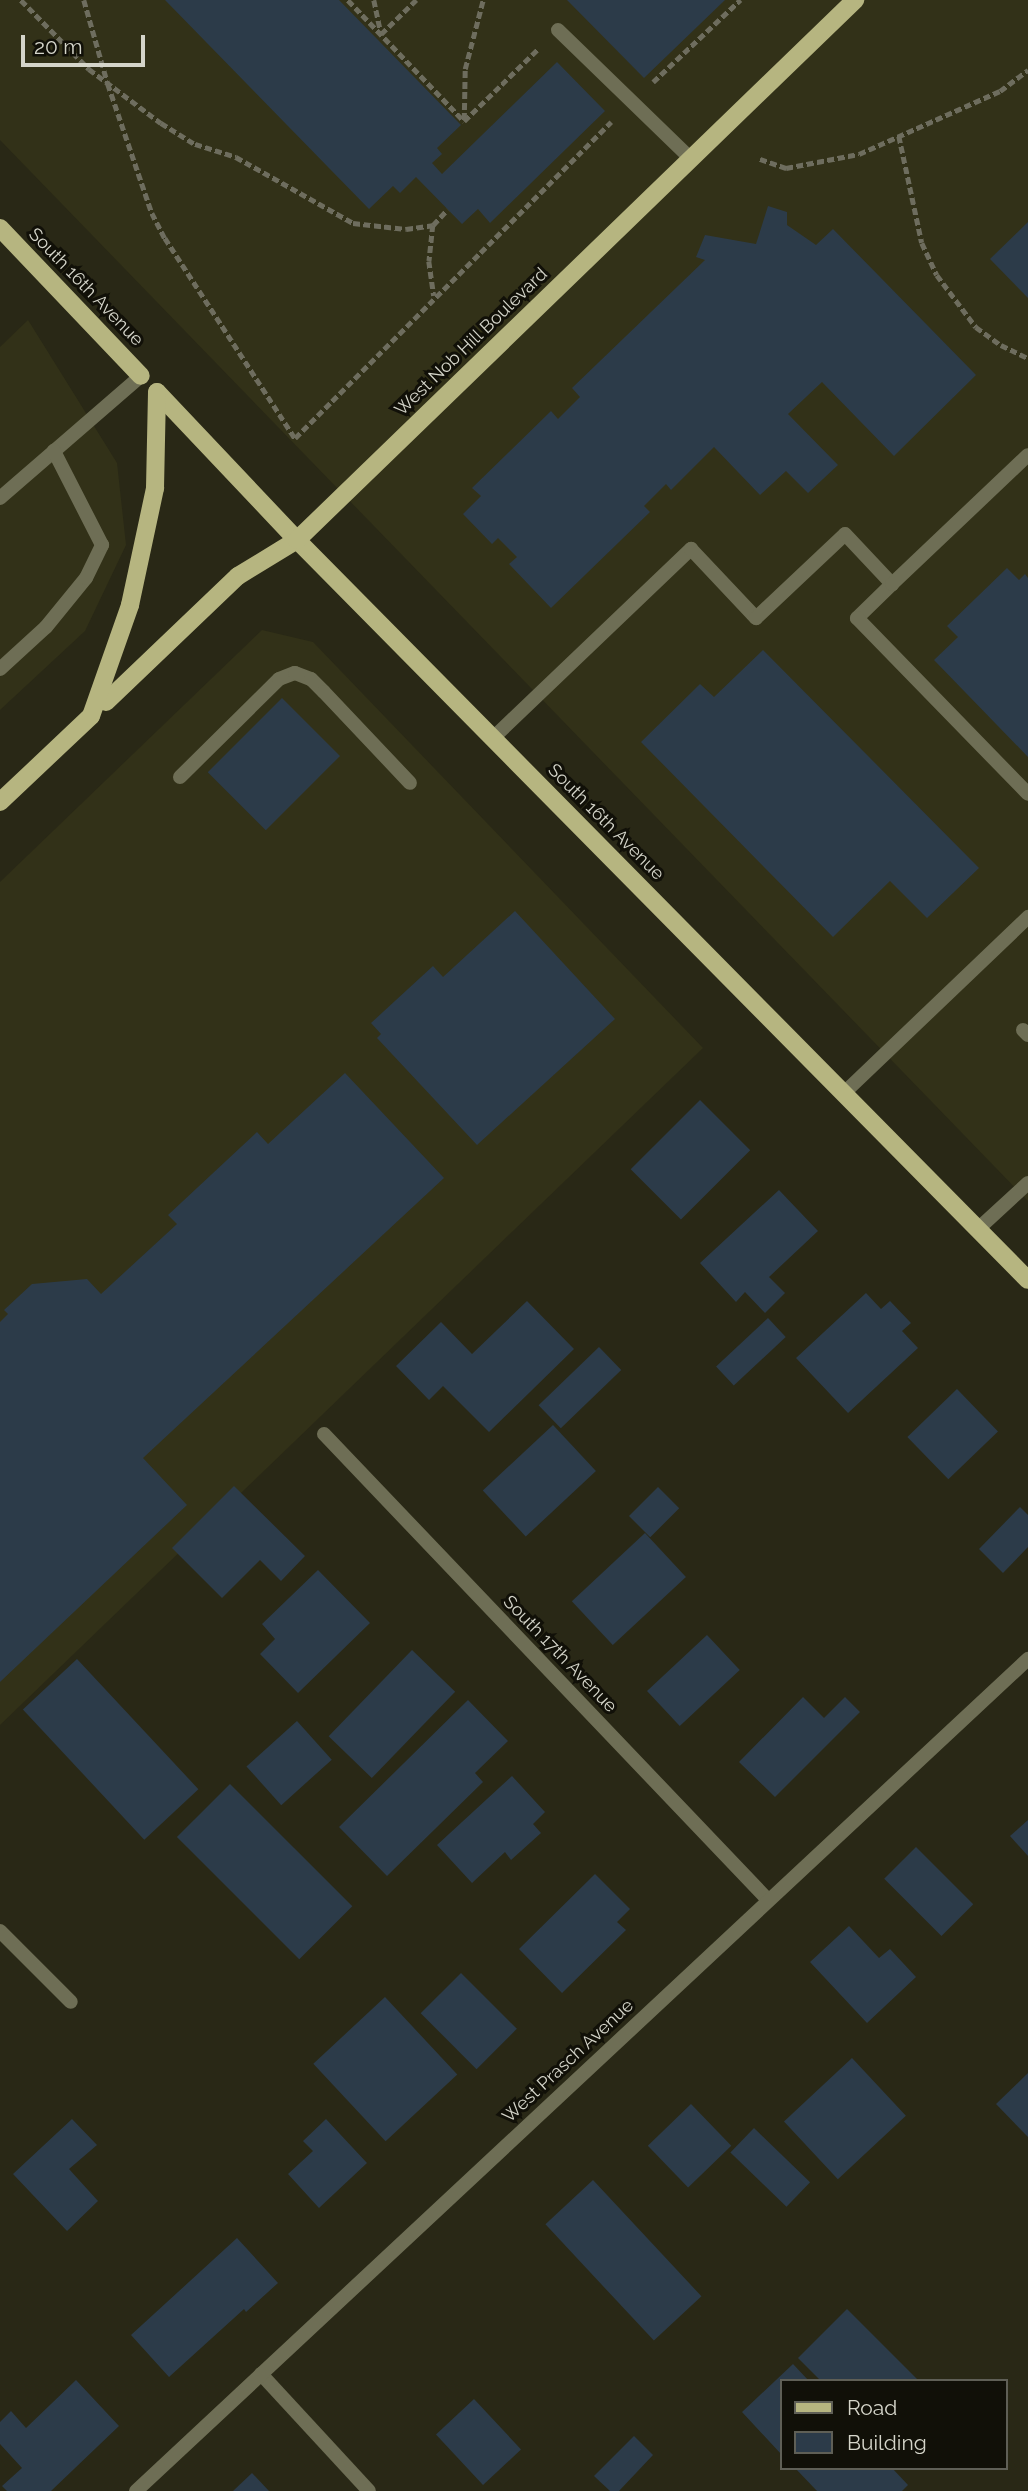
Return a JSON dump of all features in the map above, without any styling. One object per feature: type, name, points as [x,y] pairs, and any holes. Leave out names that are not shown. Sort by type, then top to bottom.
[{"type":"main road","name":"West Nob Hill Boulevard","points":[[106,702],[238,576],[297,540],[855,0]]},
{"type":"main road","name":"South 16th Avenue","points":[[0,228],[141,376]]},
{"type":"main road","name":"South 16th Avenue","points":[[0,802],[91,716],[130,605],[155,488],[157,392],[297,540],[1028,1280]]},
{"type":"street","points":[[558,30],[691,159]]},
{"type":"street","points":[[0,498],[141,376]]},
{"type":"street","points":[[0,669],[46,627],[86,578],[102,545],[54,451]]},
{"type":"street","points":[[1028,455],[857,618],[1028,794]]},
{"type":"street","points":[[493,738],[691,549],[756,618],[845,534],[892,584]]},
{"type":"street","points":[[180,777],[279,679],[295,673],[310,679],[324,692],[410,783]]},
{"type":"street","points":[[844,1093],[1028,917]]},
{"type":"street","points":[[978,1229],[1028,1182]]},
{"type":"street","name":"South 17th Avenue","points":[[324,1434],[768,1900]]},
{"type":"street","name":"West Prasch Avenue","points":[[136,2491],[1028,1660]]},
{"type":"street","points":[[0,1931],[71,2002]]},
{"type":"street","points":[[261,2374],[369,2491]]},
{"type":"path","points":[[21,0],[89,69],[195,144],[236,158],[353,223],[406,229],[433,225]]},
{"type":"path","points":[[84,0],[108,84],[152,213],[165,239],[295,438],[434,296],[740,0]]},
{"type":"path","points":[[348,0],[464,121]]},
{"type":"path","points":[[374,0],[381,34]]},
{"type":"path","points":[[381,34],[416,0]]},
{"type":"path","points":[[464,121],[464,69],[483,0]]},
{"type":"path","points":[[464,121],[558,30]]},
{"type":"path","points":[[761,159],[786,168],[859,154],[1000,91],[1028,69]]},
{"type":"path","points":[[898,136],[922,243],[937,275],[976,327],[1001,345],[1028,358]]},
{"type":"path","points":[[434,296],[429,261],[433,225],[447,210]]},
{"type":"shaded area","points":[[0,0],[1028,0],[1028,1201],[0,140]]},
{"type":"shaded area","points":[[28,320],[117,463],[126,545],[85,631],[0,710],[0,347]]},
{"type":"shaded area","points":[[262,630],[313,642],[703,1048],[0,1725],[0,882]]},
{"type":"building","points":[[165,0],[339,0],[461,125],[437,148],[442,154],[432,163],[442,174],[557,62],[605,111],[490,223],[478,209],[462,224],[416,177],[400,193],[393,186],[369,209]]},
{"type":"building","points":[[567,0],[725,0],[644,78]]},
{"type":"building","points":[[768,206],[787,212],[787,225],[816,245],[833,229],[976,375],[894,456],[822,382],[788,414],[838,465],[808,493],[786,471],[760,495],[714,447],[671,490],[666,484],[644,506],[650,512],[551,608],[509,564],[517,557],[498,538],[492,544],[463,514],[481,496],[472,488],[551,411],[558,419],[580,397],[572,388],[705,260],[696,257],[705,235],[756,244]]},
{"type":"building","points":[[1028,222],[1028,298],[990,259]]},
{"type":"building","points":[[1007,568],[1019,580],[1025,574],[1028,578],[1028,757],[934,660],[958,637],[947,626]]},
{"type":"building","points":[[763,650],[979,868],[927,918],[890,881],[833,937],[641,742],[700,684],[714,697]]},
{"type":"building","points":[[282,698],[340,756],[266,830],[208,772]]},
{"type":"building","points":[[515,911],[615,1019],[477,1145],[377,1038],[381,1034],[371,1023],[433,966],[443,977]]},
{"type":"building","points":[[345,1073],[444,1178],[143,1458],[187,1505],[0,1682],[0,1322],[8,1314],[4,1310],[32,1284],[87,1279],[101,1294],[177,1224],[168,1215],[257,1132],[268,1144]]},
{"type":"building","points":[[700,1100],[750,1150],[681,1220],[631,1169]]},
{"type":"building","points":[[779,1190],[818,1231],[769,1277],[785,1293],[765,1313],[745,1292],[736,1302],[700,1263]]},
{"type":"building","points":[[866,1293],[881,1309],[890,1301],[911,1323],[902,1331],[918,1348],[848,1413],[796,1358]]},
{"type":"building","points":[[527,1301],[574,1349],[489,1432],[443,1386],[429,1400],[396,1366],[441,1322],[472,1354]]},
{"type":"building","points":[[768,1318],[786,1337],[734,1385],[716,1366]]},
{"type":"building","points":[[599,1347],[621,1370],[561,1428],[539,1405]]},
{"type":"building","points":[[957,1389],[998,1431],[948,1479],[907,1437]]},
{"type":"building","points":[[553,1425],[596,1471],[526,1537],[483,1490]]},
{"type":"building","points":[[234,1486],[305,1556],[281,1581],[260,1560],[222,1598],[172,1548]]},
{"type":"building","points":[[658,1487],[679,1508],[650,1537],[629,1516]]},
{"type":"building","points":[[1020,1507],[1028,1515],[1028,1547],[1003,1573],[979,1549]]},
{"type":"building","points":[[645,1533],[686,1577],[613,1645],[572,1601]]},
{"type":"building","points":[[318,1570],[370,1623],[298,1693],[260,1654],[275,1639],[262,1624]]},
{"type":"building","points":[[707,1635],[740,1670],[680,1726],[647,1691]]},
{"type":"building","points":[[412,1650],[455,1692],[372,1778],[329,1736]]},
{"type":"building","points":[[77,1659],[198,1789],[144,1840],[23,1709]]},
{"type":"building","points":[[803,1697],[824,1718],[845,1697],[860,1712],[775,1797],[739,1762]]},
{"type":"building","points":[[468,1700],[508,1741],[475,1773],[483,1782],[387,1876],[339,1827]]},
{"type":"building","points":[[297,1721],[332,1760],[281,1805],[246,1767]]},
{"type":"building","points":[[512,1776],[545,1812],[533,1824],[541,1833],[511,1860],[505,1852],[472,1883],[437,1845]]},
{"type":"building","points":[[230,1784],[352,1906],[299,1959],[177,1837]]},
{"type":"building","points":[[1028,1820],[1028,1856],[1010,1836]]},
{"type":"building","points":[[916,1847],[973,1904],[941,1936],[884,1879]]},
{"type":"building","points":[[595,1874],[630,1909],[617,1922],[626,1930],[562,1993],[519,1949]]},
{"type":"building","points":[[849,1926],[879,1958],[890,1949],[916,1977],[867,2023],[810,1962]]},
{"type":"building","points":[[461,1973],[517,2029],[477,2069],[421,2013]]},
{"type":"building","points":[[385,1997],[457,2075],[386,2141],[313,2064]]},
{"type":"building","points":[[852,2058],[906,2116],[838,2179],[784,2121]]},
{"type":"building","points":[[1028,2073],[1028,2137],[996,2104]]},
{"type":"building","points":[[691,2104],[731,2146],[688,2187],[648,2146]]},
{"type":"building","points":[[72,2119],[97,2145],[69,2169],[98,2201],[67,2231],[13,2174]]},
{"type":"building","points":[[326,2119],[367,2163],[319,2208],[288,2174],[313,2151],[303,2141]]},
{"type":"building","points":[[754,2128],[810,2182],[786,2207],[730,2152]]},
{"type":"building","points":[[593,2180],[701,2296],[654,2341],[545,2224]]},
{"type":"building","points":[[237,2238],[278,2283],[246,2312],[244,2309],[169,2377],[131,2335]]},
{"type":"building","points":[[847,2309],[917,2379],[819,2379],[798,2358]]},
{"type":"building","points":[[793,2364],[807,2379],[780,2379],[780,2453],[742,2412]]},
{"type":"building","points":[[76,2380],[119,2426],[51,2491],[7,2491],[2,2486],[22,2468],[0,2444],[0,2422],[11,2411],[26,2428]]},
{"type":"building","points":[[474,2399],[521,2449],[483,2485],[436,2434]]},
{"type":"building","points":[[634,2436],[653,2455],[619,2491],[610,2491],[594,2476]]},
{"type":"building","points":[[797,2470],[894,2470],[908,2485],[902,2491],[817,2491]]},
{"type":"building","points":[[252,2473],[269,2491],[233,2491]]}]
